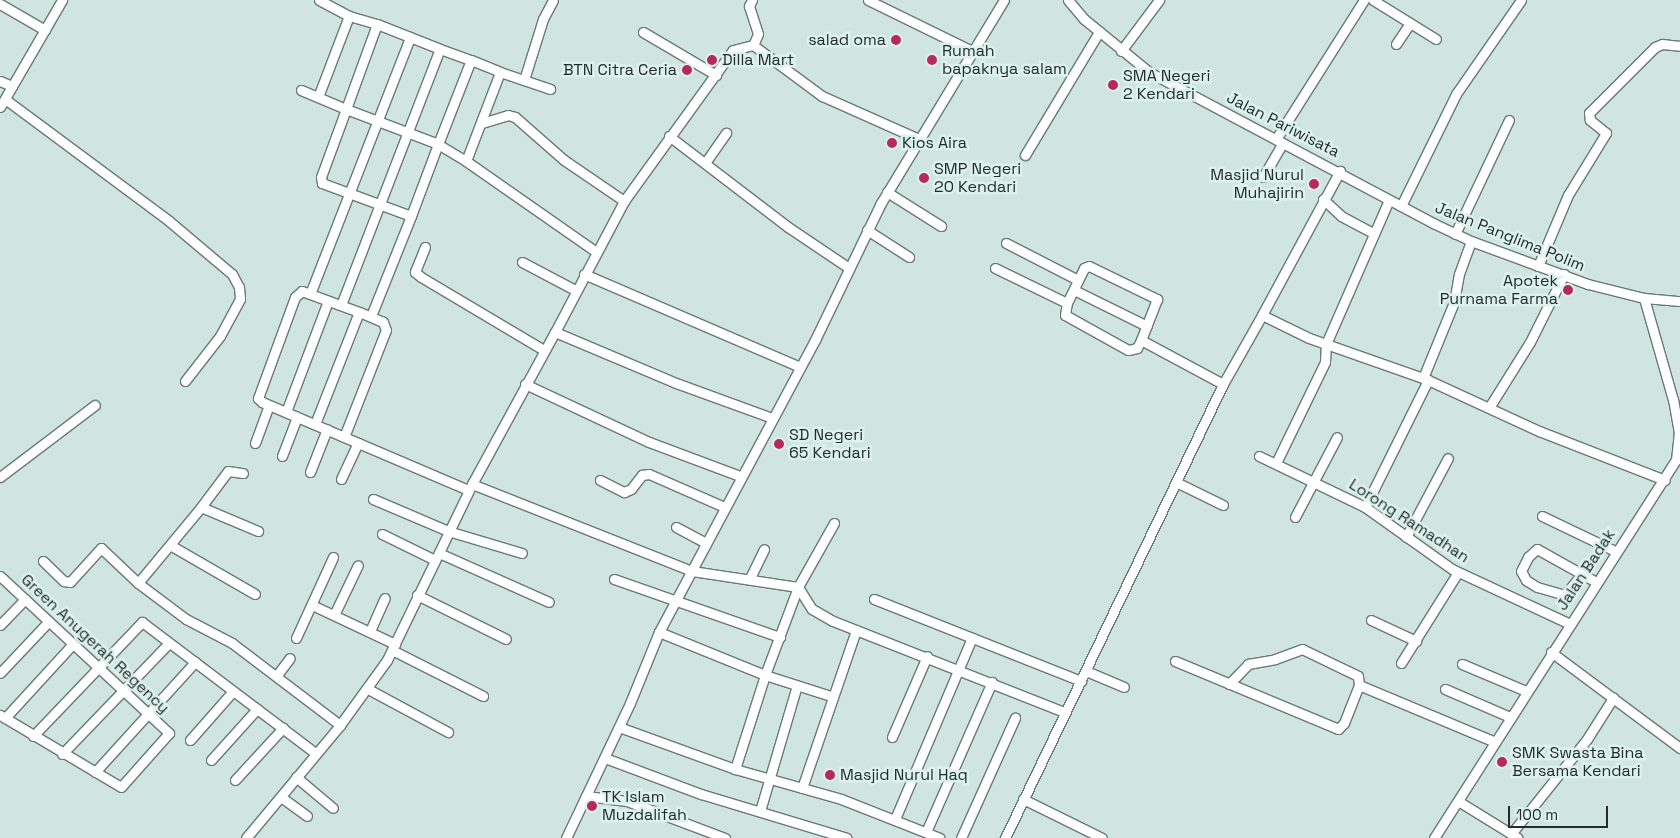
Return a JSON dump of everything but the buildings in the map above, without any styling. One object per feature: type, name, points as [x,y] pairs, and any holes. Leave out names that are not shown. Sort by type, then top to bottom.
[{"type":"street","points":[[62,0],[2,103],[168,221],[232,274],[239,287],[240,300],[220,336],[185,381]]},
{"type":"street","points":[[319,0],[349,16],[377,24],[500,72],[550,89]]},
{"type":"street","points":[[524,80],[543,20],[553,0]]},
{"type":"street","points":[[752,0],[749,6],[758,34],[753,45]]},
{"type":"street","points":[[868,0],[972,51]]},
{"type":"street","points":[[566,838],[619,727],[659,632],[740,476],[800,367],[867,230],[887,192],[1004,0]]},
{"type":"street","name":"Jalan Pariwisata","points":[[1068,0],[1099,32],[1149,72],[1340,171]]},
{"type":"street","points":[[1121,50],[1159,0]]},
{"type":"street","points":[[1263,177],[1279,141],[1364,0]]},
{"type":"street","points":[[1373,0],[1436,39]]},
{"type":"street","points":[[1401,206],[1456,94],[1520,0]]},
{"type":"street","points":[[0,4],[45,30]]},
{"type":"street","points":[[318,97],[349,16]]},
{"type":"street","points":[[1396,44],[1410,23]]},
{"type":"street","points":[[377,24],[321,178],[322,183],[380,203],[410,216]]},
{"type":"street","points":[[643,32],[716,75]]},
{"type":"street","points":[[1025,155],[1099,32]]},
{"type":"street","points":[[310,294],[410,37]]},
{"type":"street","points":[[1538,266],[1568,195],[1606,133],[1590,120],[1589,112],[1655,47],[1662,44],[1680,46]]},
{"type":"street","points":[[246,838],[368,689],[393,647],[470,487],[555,332],[595,251],[624,201],[669,136],[693,108],[733,50],[753,45]]},
{"type":"street","points":[[753,45],[822,96],[919,139]]},
{"type":"street","points":[[342,305],[406,132],[440,49]]},
{"type":"street","points":[[370,316],[471,60]]},
{"type":"street","points":[[466,160],[482,123],[500,72]]},
{"type":"street","points":[[0,81],[12,86]]},
{"type":"street","points":[[302,90],[438,144],[466,160],[595,251]]},
{"type":"street","points":[[482,123],[508,115],[515,117],[564,160],[624,201]]},
{"type":"street","points":[[1455,234],[1508,120]]},
{"type":"street","points":[[705,163],[726,132]]},
{"type":"street","points":[[669,136],[788,227],[849,268]]},
{"type":"street","points":[[1004,838],[1064,712],[1178,483],[1223,384],[1340,171]]},
{"type":"street","name":"Jalan Panglima Polim","points":[[1340,171],[1388,200],[1471,241],[1615,292],[1644,298],[1680,301]]},
{"type":"street","points":[[887,192],[941,226]]},
{"type":"street","points":[[1323,199],[1341,216],[1373,233]]},
{"type":"street","points":[[1276,463],[1325,362],[1326,344],[1388,200]]},
{"type":"street","points":[[867,230],[909,257]]},
{"type":"street","points":[[1365,507],[1425,379],[1454,302],[1459,274],[1471,241]]},
{"type":"street","points":[[1006,243],[1078,280]]},
{"type":"street","points":[[425,247],[415,272],[544,350]]},
{"type":"street","points":[[522,262],[575,290]]},
{"type":"street","points":[[1090,266],[1157,299],[1148,326],[1137,348],[1128,350],[1068,318],[1067,303],[1074,290],[1084,268],[1090,266]]},
{"type":"street","points":[[995,268],[1067,303]]},
{"type":"street","points":[[584,274],[800,367]]},
{"type":"street","points":[[1490,406],[1530,342],[1564,274]]},
{"type":"street","points":[[1074,290],[1148,326]]},
{"type":"street","points":[[344,437],[386,330],[383,322],[370,316],[310,294],[297,292],[259,393],[258,398],[269,405],[344,437],[470,487],[692,571],[750,578],[798,587]]},
{"type":"street","name":"Jalan Badak","points":[[1434,838],[1615,551],[1678,460],[1679,433],[1673,400],[1644,298]]},
{"type":"street","points":[[286,412],[328,301]]},
{"type":"street","points":[[315,424],[359,312]]},
{"type":"street","points":[[1262,315],[1326,344],[1425,379],[1490,406],[1539,431],[1664,480]]},
{"type":"street","points":[[555,332],[676,383],[772,418]]},
{"type":"street","points":[[1141,340],[1223,384]]},
{"type":"street","points":[[525,384],[649,442],[740,476]]},
{"type":"street","points":[[0,476],[95,405]]},
{"type":"street","points":[[255,443],[269,405]]},
{"type":"street","points":[[282,456],[298,417]]},
{"type":"street","points":[[310,472],[327,429]]},
{"type":"street","points":[[1295,517],[1337,437]]},
{"type":"street","points":[[341,479],[358,442]]},
{"type":"street","name":"Lorong Ramadhan","points":[[1259,456],[1365,507],[1458,572],[1570,624]]},
{"type":"street","points":[[1406,537],[1448,458]]},
{"type":"street","points":[[138,583],[201,507],[228,471],[243,473]]},
{"type":"street","points":[[600,480],[624,492],[631,489],[642,475],[649,474],[724,507]]},
{"type":"street","points":[[1178,483],[1223,505]]},
{"type":"street","points":[[373,498],[448,531],[522,553]]},
{"type":"street","points":[[201,507],[258,532]]},
{"type":"street","points":[[1542,516],[1615,551]]},
{"type":"street","points":[[735,769],[765,676],[798,587],[834,524]]},
{"type":"street","points":[[676,526],[706,543]]},
{"type":"street","points":[[382,534],[549,602]]},
{"type":"street","points":[[170,545],[255,594]]},
{"type":"street","points":[[43,561],[64,581],[70,582],[101,548],[138,583],[186,619],[232,642],[340,725]]},
{"type":"street","points":[[750,578],[764,548]]},
{"type":"street","points":[[1581,575],[1566,595],[1537,587],[1526,580],[1521,571],[1528,557],[1537,549],[1596,582]]},
{"type":"street","points":[[296,638],[333,557]]},
{"type":"street","points":[[334,615],[358,565]]},
{"type":"street","points":[[1401,663],[1458,572]]},
{"type":"street","name":"Green Anugerah Regency","points":[[1,579],[25,599],[98,670],[169,733],[121,786],[95,772]]},
{"type":"street","points":[[614,579],[677,599],[780,637]]},
{"type":"street","points":[[798,587],[805,601],[820,615],[1064,712]]},
{"type":"street","points":[[417,595],[506,639]]},
{"type":"street","points":[[370,631],[385,598]]},
{"type":"street","points":[[0,625],[25,599]]},
{"type":"street","points":[[874,600],[1081,681]]},
{"type":"street","points":[[312,605],[370,631],[393,647],[483,696]]},
{"type":"street","points":[[1371,620],[1416,641]]},
{"type":"street","points":[[0,673],[49,622]]},
{"type":"street","points":[[33,736],[142,622],[316,753]]},
{"type":"street","points":[[802,788],[831,696],[856,630]]},
{"type":"street","points":[[659,632],[765,676],[831,696]]},
{"type":"street","points":[[896,818],[972,638]]},
{"type":"street","points":[[62,754],[170,643]]},
{"type":"street","points":[[72,645],[2,717],[95,772],[195,662]]},
{"type":"street","points":[[1175,661],[1229,684],[1338,729],[1344,723],[1359,685],[1358,676],[1302,649],[1275,659],[1248,664],[1229,684]]},
{"type":"street","points":[[1551,652],[1680,748]]},
{"type":"street","points":[[892,737],[927,656]]},
{"type":"street","points":[[277,675],[290,658]]},
{"type":"street","points":[[1462,664],[1526,691]]},
{"type":"street","points":[[1086,671],[1124,686]]},
{"type":"street","points":[[926,832],[992,682]]},
{"type":"street","points":[[760,812],[797,685]]},
{"type":"street","points":[[1359,685],[1495,742]]},
{"type":"street","points":[[1445,688],[1510,717]]},
{"type":"street","points":[[368,689],[448,732]]},
{"type":"street","points":[[190,740],[233,691]]},
{"type":"street","points":[[1458,801],[1515,836],[1587,738],[1613,698]]},
{"type":"street","points":[[211,760],[257,709]]},
{"type":"street","points":[[961,838],[1015,718]]},
{"type":"street","points":[[619,727],[735,769],[896,818],[940,838]]},
{"type":"street","points":[[234,780],[282,728]]},
{"type":"street","points":[[605,758],[760,812],[847,838]]},
{"type":"street","points":[[296,777],[333,808]]},
{"type":"street","points":[[586,796],[626,801],[725,838]]},
{"type":"street","points":[[281,797],[307,816]]},
{"type":"street","points":[[1023,798],[1102,838]]},
{"type":"place","name":"salad oma","points":[[896,40]]},
{"type":"place","name":"Dilla Mart","points":[[712,60]]},
{"type":"place","name":"Rumah bapaknya salam","points":[[932,60]]},
{"type":"place","name":"BTN Citra Ceria","points":[[687,70]]},
{"type":"place","name":"SMA Negeri 2 Kendari","points":[[1113,85]]},
{"type":"place","name":"Kios Aira","points":[[892,143]]},
{"type":"place","name":"SMP Negeri 20 Kendari","points":[[924,178]]},
{"type":"place","name":"Masjid Nurul Muhajirin","points":[[1314,184]]},
{"type":"place","name":"Apotek Purnama Farma","points":[[1568,290]]},
{"type":"place","name":"SD Negeri 65 Kendari","points":[[779,444]]},
{"type":"place","name":"SMK Swasta Bina Bersama Kendari","points":[[1502,762]]},
{"type":"place","name":"Masjid Nurul Haq","points":[[830,775]]},
{"type":"place","name":"TK Islam Muzdalifah","points":[[592,806]]}]
